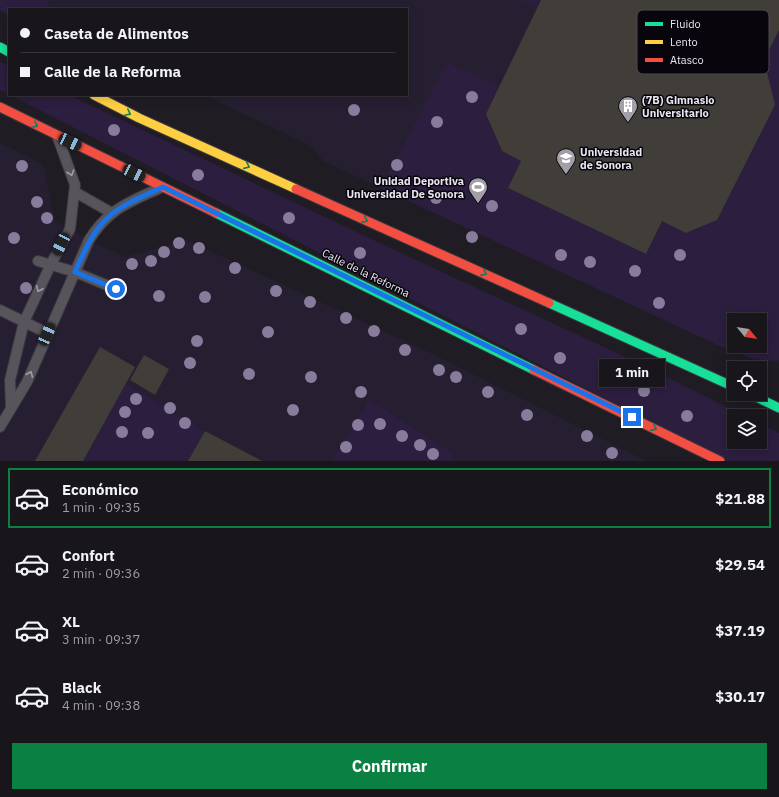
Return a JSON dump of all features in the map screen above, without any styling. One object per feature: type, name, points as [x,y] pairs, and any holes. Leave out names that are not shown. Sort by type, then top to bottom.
[{"type":"main road","points":[[96,96],[139,118],[727,384]]},
{"type":"main road","name":"Calle de la Reforma","points":[[0,107],[720,461]]},
{"type":"main road","points":[[764,401],[779,408]]},
{"type":"main road","points":[[688,445],[706,461]]},
{"type":"lane","points":[[11,408],[10,380],[24,322],[51,264],[70,229],[75,192],[72,173],[57,136]]},
{"type":"lane","points":[[0,427],[27,382],[89,240],[98,226],[124,204],[163,187]]},
{"type":"lane","points":[[75,192],[112,213]]},
{"type":"lane","points":[[38,261],[75,272],[116,289]]},
{"type":"lane","points":[[0,310],[47,334]]},
{"type":"shaded area","name":"Universidad de Sonora","points":[[0,0],[779,0],[779,360],[753,359],[737,353],[767,353],[767,313],[727,313],[727,349],[724,348],[323,161],[313,147],[206,96],[408,96],[408,8],[8,8],[8,15],[0,11]]},
{"type":"shaded area","points":[[0,0],[49,0],[46,8],[8,8],[8,15],[0,11]]},
{"type":"shaded area","points":[[520,0],[541,0],[537,8]]},
{"type":"shaded area","name":"Unidad Deportiva Universidad De Sonora","points":[[779,30],[779,360],[777,361],[753,359],[737,353],[767,353],[767,313],[727,313],[727,349],[381,188],[447,63],[500,86],[486,114],[502,151],[521,161],[508,188],[646,254],[662,221],[717,220],[775,105],[767,74],[769,74],[769,50]]},
{"type":"shaded area","points":[[0,62],[8,66],[8,94],[0,90]]},
{"type":"shaded area","points":[[12,96],[71,96],[388,247],[634,361],[731,409],[727,409],[727,449],[767,449],[767,427],[779,433],[779,461],[728,461]]},
{"type":"shaded area","points":[[0,143],[43,164],[55,221],[89,240],[125,257],[186,240],[420,348],[646,461],[0,461]]},
{"type":"shaded area","points":[[126,384],[205,431],[188,461],[83,461]]},
{"type":"shaded area","points":[[369,400],[454,454],[450,461],[337,461],[333,459]]},
{"type":"building","name":"(7B) Gimnasio Universitario","points":[[541,0],[779,0],[779,30],[769,50],[769,10],[637,10],[637,74],[767,74],[775,105],[717,220],[686,233],[662,221],[646,254],[508,188],[521,161],[502,151],[486,114]]},
{"type":"building","points":[[100,347],[135,367],[83,461],[35,461]]},
{"type":"building","points":[[144,355],[169,369],[155,395],[130,380]]},
{"type":"building","points":[[205,431],[262,461],[188,461]]},
{"type":"traffic: fast","points":[[0,47],[8,51]]},
{"type":"traffic: fast","points":[[216,213],[534,370]]},
{"type":"traffic: fast","points":[[549,303],[727,384]]},
{"type":"traffic: fast","points":[[764,401],[779,408]]},
{"type":"traffic: slow","points":[[96,96],[139,118],[296,189]]},
{"type":"traffic: jam","points":[[0,107],[216,213]]},
{"type":"traffic: jam","points":[[296,189],[549,303]]},
{"type":"traffic: jam","points":[[534,370],[720,461]]},
{"type":"place","name":"(7B) Gimnasio Universitario","points":[[628,123]]},
{"type":"place","name":"Universidad de Sonora","points":[[566,175]]},
{"type":"place","name":"Unidad Deportiva Universidad De Sonora","points":[[478,204]]},
{"type":"route","points":[[116,289],[75,272],[89,240],[98,226],[109,215],[124,204],[163,187],[632,417]]}]
